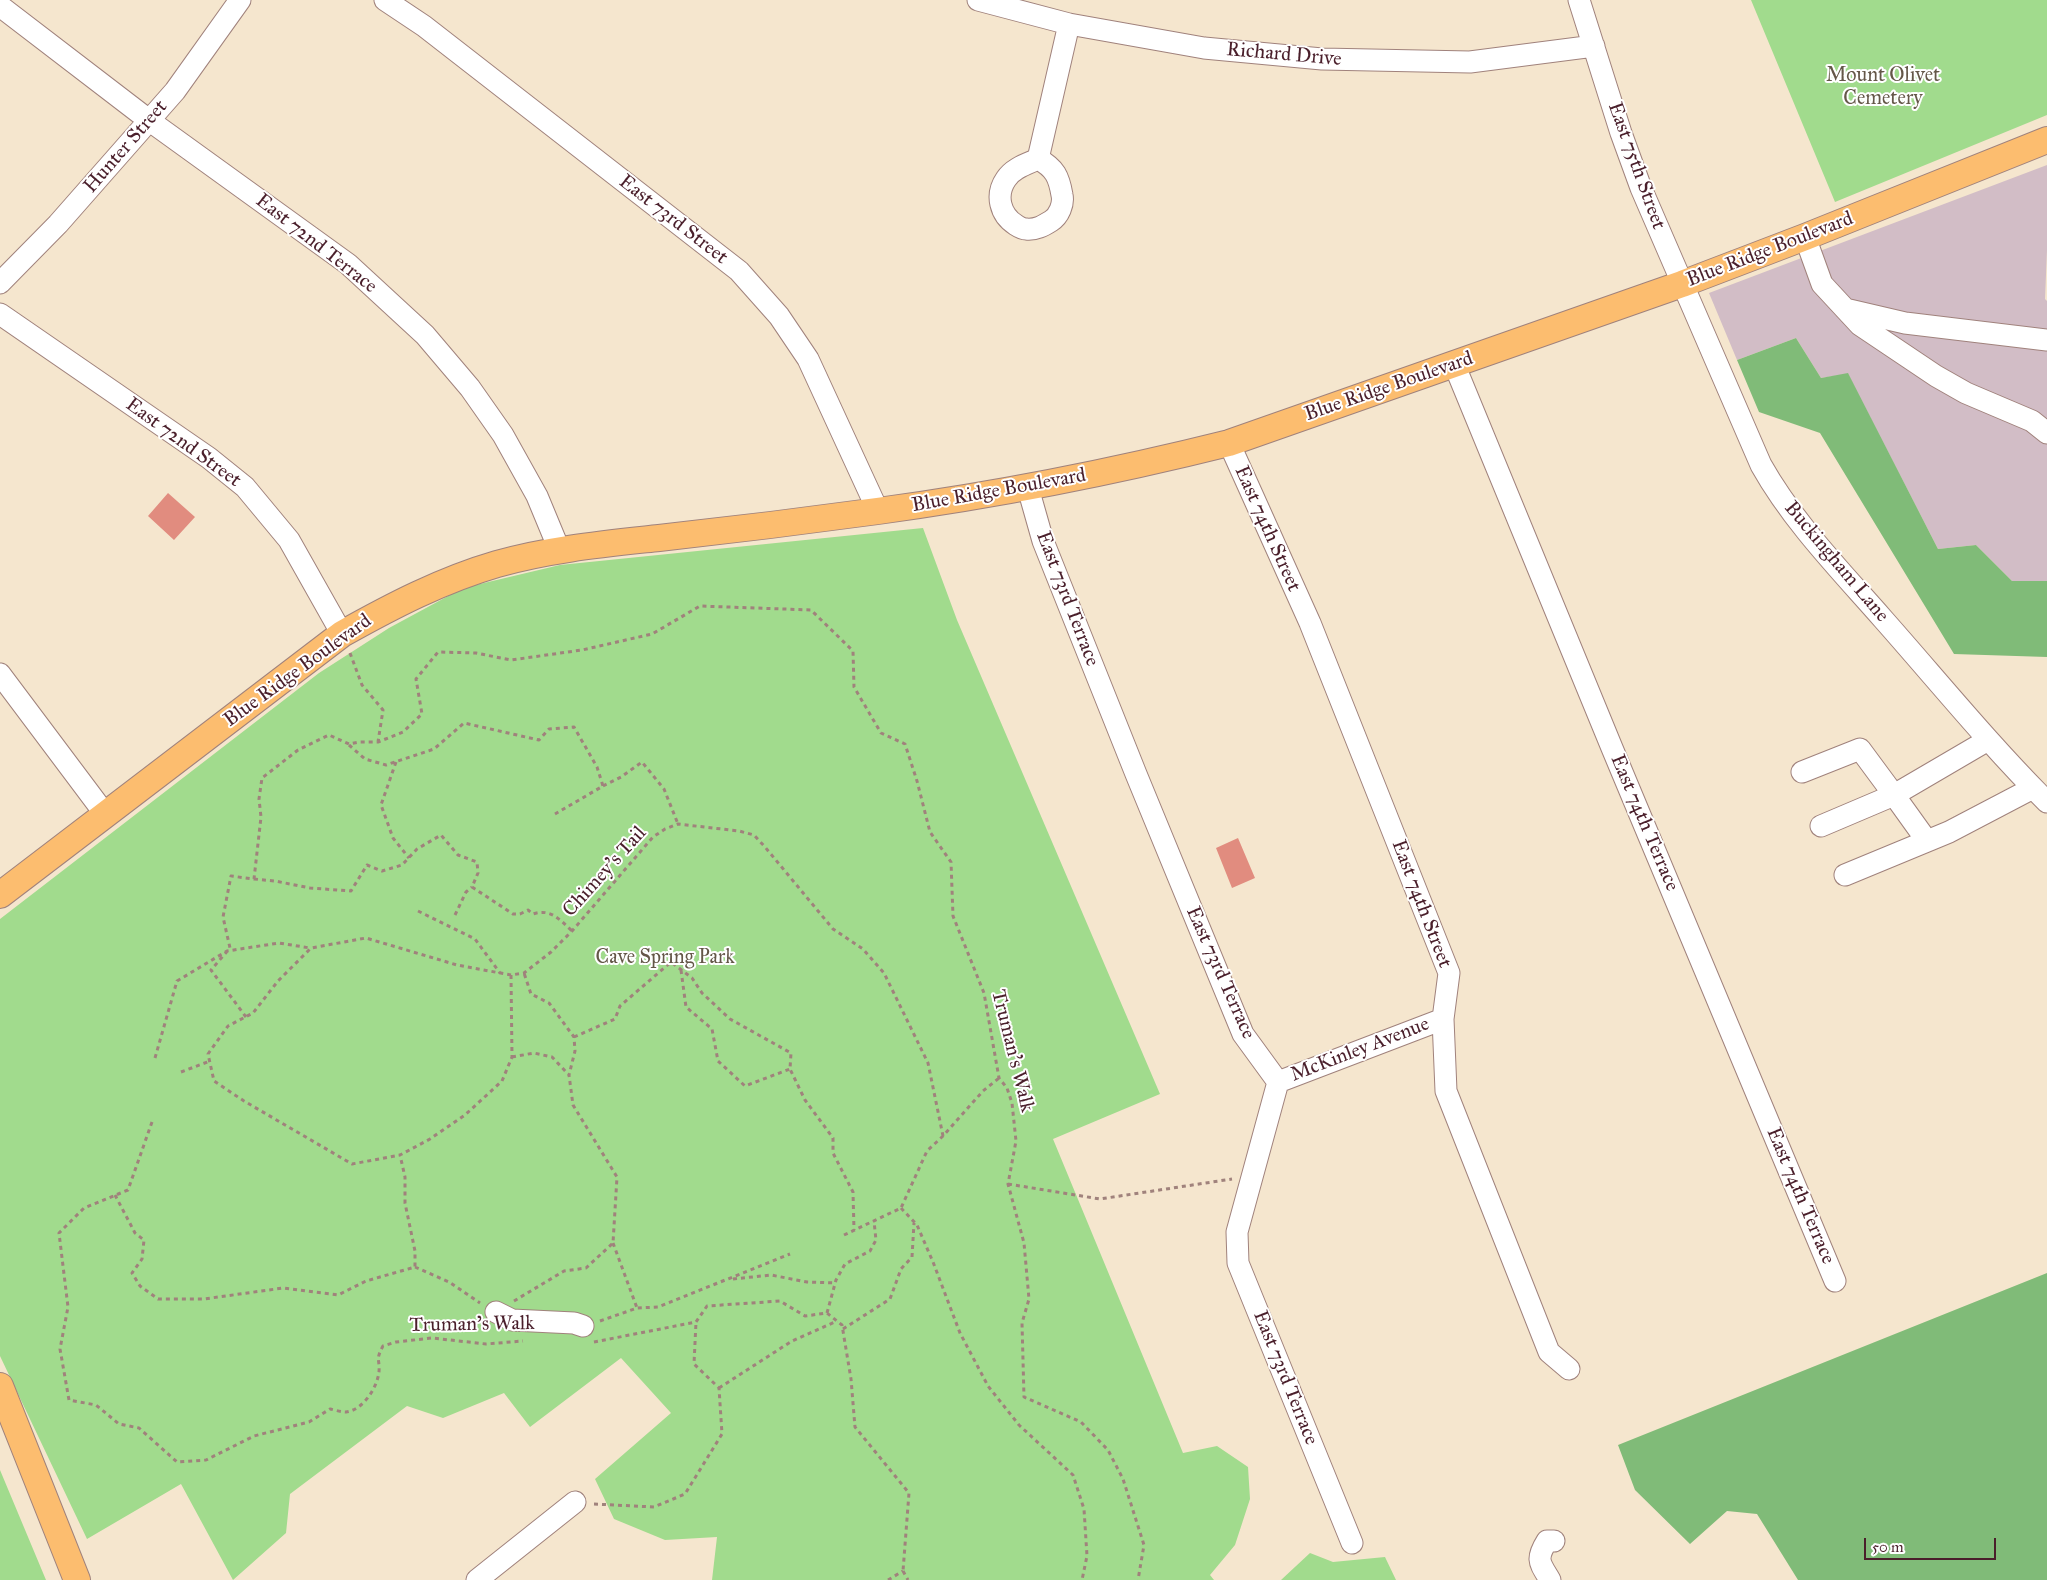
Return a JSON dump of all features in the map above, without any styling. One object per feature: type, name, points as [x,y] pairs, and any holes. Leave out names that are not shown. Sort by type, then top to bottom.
[{"type":"main road","name":"Blue Ridge Boulevard","points":[[0,895],[342,634],[389,608],[446,582],[497,564],[559,550],[878,511],[1028,488],[1174,457],[1229,443],[1682,284],[1805,238],[2047,140]]},
{"type":"main road","points":[[0,1386],[77,1580]]},
{"type":"street","name":"Hunter Street","points":[[0,283],[58,224],[150,121],[175,91],[240,0]]},
{"type":"street","name":"East 73rd Street","points":[[385,0],[424,26],[738,271],[779,316],[808,359],[878,511]]},
{"type":"street","name":"Richard Drive","points":[[978,0],[1069,24],[1204,48],[1322,60],[1470,62],[1594,46]]},
{"type":"street","points":[[1579,0],[1594,46]]},
{"type":"street","name":"East 72nd Terrace","points":[[0,6],[150,121],[348,264],[425,334],[470,388],[503,436],[537,496],[559,550]]},
{"type":"street","points":[[1038,159],[1069,24]]},
{"type":"street","name":"East 75th Street","points":[[1594,46],[1621,133],[1641,188],[1682,284]]},
{"type":"street","points":[[1805,238],[1822,284],[1860,325],[1936,376],[1966,392],[2032,421],[2047,433]]},
{"type":"street","name":"Buckingham Lane","points":[[1682,284],[1768,478],[1807,531],[1988,740],[2040,795]]},
{"type":"street","points":[[1845,309],[1905,323],[2047,340]]},
{"type":"street","name":"East 72nd Street","points":[[0,314],[209,458],[245,487],[289,540],[342,634]]},
{"type":"street","name":"East 74th Terrace","points":[[1454,364],[1835,1281]]},
{"type":"street","name":"East 74th Street","points":[[1229,443],[1310,623],[1449,972],[1443,1019],[1446,1091],[1549,1352],[1569,1369]]},
{"type":"street","name":"East 73rd Terrace","points":[[1028,488],[1043,541],[1243,1034],[1278,1082],[1237,1232],[1238,1263],[1352,1543]]},
{"type":"street","points":[[0,674],[105,814]]},
{"type":"street","points":[[1821,826],[1894,795],[1988,740]]},
{"type":"street","points":[[1802,772],[1860,749],[1927,841]]},
{"type":"street","points":[[1845,876],[2040,795]]},
{"type":"street","name":"McKinley Avenue","points":[[1278,1082],[1443,1019]]},
{"type":"street","points":[[496,1312],[512,1320],[574,1323],[585,1335]]},
{"type":"street","points":[[477,1580],[575,1502]]},
{"type":"street","points":[[1550,1580],[1540,1566],[1539,1553],[1547,1541],[1554,1541]]},
{"type":"path","name":"Truman's Walk","points":[[254,879],[261,817],[259,799],[262,778],[298,750],[329,735],[349,744],[378,742],[403,732],[422,714],[416,679],[438,652],[476,653],[511,660],[582,650],[652,634],[700,606],[811,610],[853,651],[854,687],[881,733],[905,744],[930,832],[951,862],[953,916],[984,993],[999,1078],[1007,1088],[1012,1103],[1016,1141],[1008,1184],[1024,1243],[1029,1299],[1022,1324],[1024,1397],[1082,1422],[1108,1450],[1123,1479],[1144,1545],[1138,1580]]},
{"type":"path","points":[[342,634],[362,685],[383,710],[378,742]]},
{"type":"path","points":[[349,744],[365,759],[386,765],[434,749],[464,723],[539,740],[549,728],[574,727],[596,767],[603,786]]},
{"type":"path","points":[[396,761],[381,805],[393,838],[409,858]]},
{"type":"path","points":[[555,814],[621,777],[642,762],[664,789],[678,824]]},
{"type":"path","name":"Chimey's Tail","points":[[227,951],[279,943],[311,948],[366,938],[458,965],[511,975],[524,973],[551,952],[572,931],[653,837],[678,824],[739,831],[754,835],[833,929],[863,949],[884,973],[928,1062],[944,1136]]},
{"type":"path","points":[[246,1017],[211,970],[230,948],[223,918],[231,876],[275,881],[310,888],[351,891],[367,865],[382,871],[402,865],[417,849],[441,836],[458,855],[477,862],[478,873],[455,915]]},
{"type":"path","points":[[472,887],[513,914],[520,914],[528,910],[533,914],[542,911],[549,912],[572,931]]},
{"type":"path","points":[[418,911],[475,939],[500,973]]},
{"type":"path","points":[[311,948],[278,982],[254,1013],[228,1026],[208,1054],[214,1081],[244,1101],[352,1164],[400,1155],[430,1139],[465,1115],[502,1081],[512,1057],[511,975]]},
{"type":"path","points":[[154,1058],[177,981],[227,951]]},
{"type":"path","points":[[574,1037],[615,1019],[620,1006],[671,962],[692,978],[702,993],[730,1019],[791,1053],[790,1069],[806,1100],[833,1138],[833,1154],[853,1192],[854,1230]]},
{"type":"path","points":[[681,970],[686,1007],[712,1029],[718,1061],[745,1086],[790,1069]]},
{"type":"path","points":[[524,973],[531,994],[549,1002],[574,1037],[575,1051],[569,1074],[573,1105],[617,1177],[613,1243],[637,1308]]},
{"type":"path","points":[[512,1057],[534,1053],[552,1057],[569,1074]]},
{"type":"path","points":[[181,1072],[210,1062]]},
{"type":"path","points":[[844,1235],[901,1208],[927,1151],[944,1136],[983,1091],[999,1078]]},
{"type":"path","name":"Truman's Walk","points":[[152,1122],[128,1190],[84,1208],[59,1233],[68,1307],[60,1349],[69,1400],[96,1405],[119,1424],[139,1428],[177,1462],[206,1460],[254,1436],[309,1422],[330,1409],[345,1412],[359,1408],[374,1387],[379,1372],[377,1356],[383,1346],[396,1342],[432,1338],[486,1344],[524,1341]]},
{"type":"path","points":[[400,1155],[405,1177],[405,1202],[415,1251],[415,1268]]},
{"type":"path","points":[[1008,1184],[1100,1199],[1253,1176]]},
{"type":"path","points":[[115,1195],[135,1233],[144,1240],[142,1259],[132,1273],[140,1286],[158,1299],[204,1299],[283,1288],[338,1295],[366,1281],[415,1268],[448,1282],[496,1312],[564,1271],[586,1268],[613,1243]]},
{"type":"path","points":[[901,1208],[914,1222],[934,1262],[960,1333],[988,1386],[1019,1425],[1073,1475],[1084,1509],[1087,1556],[1082,1580]]},
{"type":"path","points":[[827,1313],[836,1282],[846,1264],[870,1251],[876,1240],[874,1221]]},
{"type":"path","points":[[843,1329],[890,1299],[901,1269],[912,1257],[914,1222]]},
{"type":"path","points":[[585,1335],[637,1308],[658,1307],[790,1254]]},
{"type":"path","points":[[728,1279],[771,1274],[807,1282],[836,1282]]},
{"type":"path","points":[[575,1502],[654,1507],[685,1494],[722,1434],[719,1388],[694,1364],[696,1322],[707,1306],[780,1301],[804,1316],[827,1313],[842,1325],[856,1427],[909,1493],[903,1571],[908,1580]]},
{"type":"path","points":[[719,1388],[792,1342],[838,1321]]},
{"type":"path","points":[[585,1335],[696,1322]]},
{"type":"path","points":[[888,1580],[903,1571]]},
{"type":"shaded area","points":[[2047,165],[2045,299],[2047,301],[2047,581],[2012,581],[1976,545],[1938,549],[1848,374],[1821,378],[1796,338],[1737,360],[1709,293]]},
{"type":"green space","name":"Mount Olivet Cemetery","points":[[1751,0],[2047,0],[2047,115],[1835,202]]},
{"type":"green space","points":[[1796,338],[1821,378],[1848,373],[1938,549],[1976,545],[2012,581],[2047,581],[2047,657],[1954,654],[1820,433],[1759,412],[1737,360]]},
{"type":"green space","name":"Cave Spring Park","points":[[923,528],[957,620],[1160,1094],[1053,1139],[1183,1453],[1217,1446],[1248,1467],[1250,1499],[1235,1545],[1210,1575],[1214,1580],[712,1580],[717,1537],[665,1540],[614,1519],[595,1479],[671,1413],[621,1358],[530,1427],[504,1393],[443,1418],[407,1406],[290,1494],[286,1533],[233,1580],[181,1484],[87,1539],[0,1356],[0,919],[319,673],[389,628],[463,588],[560,565]]},
{"type":"green space","points":[[2047,1273],[2047,1580],[1798,1580],[1757,1514],[1727,1511],[1690,1544],[1635,1490],[1618,1445]]},
{"type":"green space","points":[[0,1470],[46,1580],[0,1580]]},
{"type":"green space","points":[[1310,1553],[1333,1562],[1385,1557],[1396,1580],[1281,1580]]},
{"type":"building","points":[[168,493],[195,517],[174,540],[148,516]]},
{"type":"building","points":[[1238,838],[1255,878],[1232,888],[1216,848]]}]
